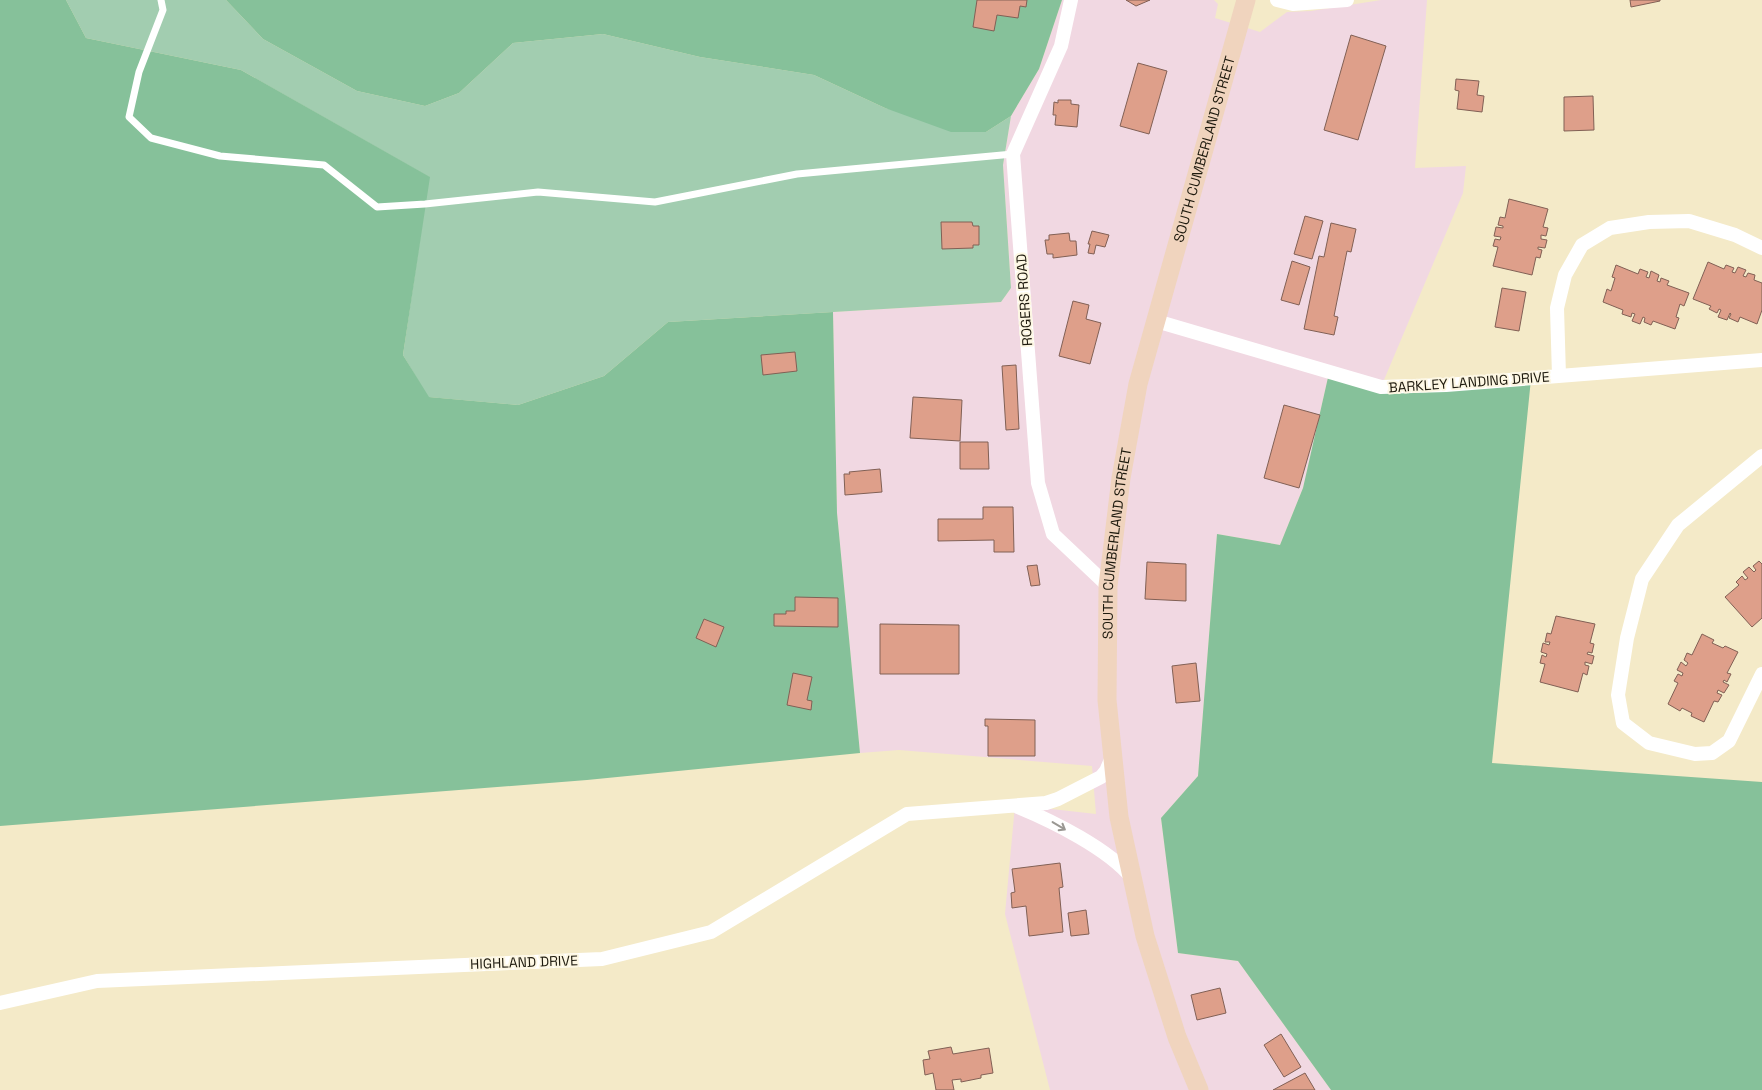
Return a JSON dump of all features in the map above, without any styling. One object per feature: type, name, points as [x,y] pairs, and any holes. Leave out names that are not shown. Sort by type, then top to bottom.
[{"type":"main road","name":"SOUTH CUMBERLAND STREET","points":[[1199,1090],[1176,1037],[1145,936],[1119,818],[1107,700],[1108,586],[1121,478],[1138,384],[1246,0]]},
{"type":"street","name":"ROGERS ROAD","points":[[1070,0],[1061,46],[1013,154],[1038,483],[1053,534],[1108,586]]},
{"type":"street","points":[[1278,0],[1293,4],[1347,0]]},
{"type":"street","points":[[1558,376],[1557,308],[1565,275],[1582,245],[1610,228],[1649,222],[1690,221],[1735,235],[1762,248]]},
{"type":"street","name":"BARKLEY LANDING DRIVE","points":[[1156,321],[1381,387],[1446,385],[1762,360]]},
{"type":"street","points":[[1762,456],[1678,525],[1642,579],[1627,638],[1618,695],[1623,723],[1649,743],[1695,754],[1712,753],[1728,741],[1762,674]]},
{"type":"street","name":"HIGHLAND DRIVE","points":[[0,1003],[97,980],[602,959],[710,932],[907,814],[1015,806],[1058,800],[1101,777],[1106,771],[1113,755]]},
{"type":"street","points":[[1015,806],[1052,822],[1089,844],[1125,869],[1132,878]]},
{"type":"lane","points":[[161,0],[163,10],[139,72],[129,117],[151,138],[220,156],[324,165],[377,207],[538,192],[655,202],[797,174],[1013,154]]},
{"type":"shaded area","points":[[1062,0],[1214,0],[1218,4],[1215,18],[1260,32],[1287,12],[1311,11],[1381,0],[1427,0],[1415,168],[1466,166],[1463,193],[1381,387],[1329,373],[1303,488],[1280,545],[1217,534],[1198,776],[1161,818],[1178,953],[1238,961],[1331,1090],[1050,1090],[1005,914],[1015,805],[1096,814],[1092,766],[899,750],[860,753],[837,513],[833,312],[1001,302],[1011,288],[1003,165],[1011,116],[1039,69]]},
{"type":"green space","points":[[0,0],[66,0],[86,38],[241,70],[430,177],[403,355],[429,397],[518,405],[604,376],[668,322],[833,312],[837,513],[860,753],[587,780],[0,826]]},
{"type":"green space","points":[[66,0],[226,0],[263,39],[357,91],[425,106],[459,93],[513,43],[603,34],[700,57],[814,75],[885,108],[986,132],[1011,116],[1003,165],[1011,288],[1001,302],[668,322],[604,376],[518,405],[428,397],[403,355],[429,177],[241,70],[86,38]]},
{"type":"green space","points":[[226,0],[1062,0],[1039,69],[1011,116],[986,132],[951,132],[885,108],[814,75],[700,57],[603,34],[513,43],[459,93],[425,106],[357,91],[263,39]]},
{"type":"green space","points":[[1329,373],[1381,387],[1531,379],[1492,763],[1762,782],[1762,1090],[1331,1090],[1238,961],[1178,953],[1161,818],[1198,776],[1217,534],[1280,545],[1303,488]]},
{"type":"building","points":[[977,0],[1027,0],[1026,7],[1020,6],[1018,18],[997,15],[994,31],[973,27]]},
{"type":"building","points":[[1126,0],[1150,0],[1136,6]]},
{"type":"building","points":[[1630,0],[1660,0],[1660,1],[1631,7]]},
{"type":"building","points":[[1351,35],[1386,46],[1358,140],[1324,130]]},
{"type":"building","points":[[1138,63],[1167,71],[1149,134],[1120,126]]},
{"type":"building","points":[[1456,79],[1479,81],[1477,95],[1484,96],[1482,112],[1457,109],[1459,91],[1455,90]]},
{"type":"building","points":[[1593,96],[1594,130],[1564,131],[1564,97]]},
{"type":"building","points":[[1058,100],[1071,100],[1071,104],[1079,105],[1077,127],[1055,125],[1056,115],[1053,115],[1054,102],[1058,103]]},
{"type":"building","points":[[1509,199],[1548,209],[1543,227],[1548,228],[1546,236],[1541,235],[1541,239],[1547,240],[1545,248],[1538,247],[1538,249],[1542,250],[1540,258],[1536,257],[1532,275],[1493,266],[1498,247],[1493,246],[1495,239],[1500,240],[1501,237],[1494,236],[1496,227],[1503,228],[1503,226],[1498,225],[1500,217],[1505,218]]},
{"type":"building","points":[[1305,216],[1323,221],[1312,259],[1294,254]]},
{"type":"building","points":[[941,222],[972,222],[973,226],[979,226],[979,245],[973,245],[973,248],[942,249]]},
{"type":"building","points":[[1331,223],[1356,229],[1351,252],[1347,251],[1334,316],[1338,317],[1334,335],[1304,329],[1319,256],[1324,257]]},
{"type":"building","points":[[1092,231],[1109,235],[1105,247],[1096,245],[1094,254],[1088,253],[1090,244],[1088,244]]},
{"type":"building","points":[[1069,233],[1070,241],[1076,241],[1077,255],[1053,258],[1053,254],[1047,254],[1045,240],[1049,240],[1049,235]]},
{"type":"building","points":[[1292,261],[1310,267],[1299,305],[1281,300]]},
{"type":"building","points":[[1708,262],[1724,269],[1726,265],[1734,268],[1732,272],[1735,273],[1738,267],[1746,270],[1743,276],[1746,277],[1748,273],[1755,275],[1754,280],[1762,283],[1762,310],[1757,324],[1740,317],[1738,322],[1729,318],[1730,313],[1727,320],[1718,317],[1721,310],[1719,309],[1717,313],[1709,309],[1711,306],[1693,299]]},
{"type":"building","points":[[1616,265],[1638,274],[1640,269],[1648,272],[1646,277],[1649,278],[1651,271],[1659,275],[1657,281],[1660,282],[1661,278],[1669,281],[1667,285],[1689,293],[1684,306],[1680,304],[1676,317],[1679,318],[1675,329],[1653,321],[1651,325],[1644,322],[1645,318],[1643,317],[1640,324],[1632,321],[1635,314],[1632,313],[1631,317],[1622,314],[1623,310],[1603,302],[1607,289],[1611,291],[1615,278],[1612,277]]},
{"type":"building","points":[[1502,288],[1526,292],[1519,331],[1495,327]]},
{"type":"building","points":[[1073,301],[1089,305],[1086,319],[1101,323],[1090,364],[1059,356]]},
{"type":"building","points":[[795,352],[797,371],[763,375],[761,355]]},
{"type":"building","points":[[1016,365],[1019,429],[1006,430],[1002,366]]},
{"type":"building","points":[[913,397],[962,400],[960,441],[910,438]]},
{"type":"building","points":[[1284,405],[1320,415],[1299,488],[1264,478]]},
{"type":"building","points":[[960,442],[988,442],[989,469],[960,469]]},
{"type":"building","points":[[880,469],[882,492],[845,495],[844,474]]},
{"type":"building","points":[[983,507],[1013,507],[1014,552],[994,552],[994,540],[938,541],[938,519],[983,519]]},
{"type":"building","points":[[1759,561],[1762,564],[1762,618],[1752,627],[1725,597],[1739,585],[1736,582],[1742,576],[1745,580],[1748,578],[1743,572],[1749,567],[1754,572],[1756,570],[1753,566]]},
{"type":"building","points":[[1147,562],[1186,564],[1186,601],[1145,599]]},
{"type":"building","points":[[1037,565],[1040,585],[1031,586],[1027,566]]},
{"type":"building","points":[[795,597],[838,598],[838,627],[774,626],[774,614],[786,614],[786,611],[795,611]]},
{"type":"building","points":[[1556,616],[1595,624],[1590,643],[1594,644],[1592,653],[1588,652],[1587,654],[1594,656],[1592,664],[1585,662],[1585,665],[1589,666],[1587,675],[1583,673],[1578,692],[1540,682],[1545,664],[1540,663],[1542,655],[1546,657],[1547,654],[1541,652],[1543,643],[1549,645],[1550,642],[1545,642],[1547,633],[1551,634]]},
{"type":"building","points":[[704,619],[724,627],[716,647],[696,638]]},
{"type":"building","points":[[880,624],[959,625],[959,674],[880,674]]},
{"type":"building","points":[[1702,634],[1714,640],[1712,643],[1738,652],[1727,673],[1731,674],[1727,682],[1724,680],[1723,682],[1729,685],[1724,693],[1718,690],[1717,693],[1722,695],[1718,702],[1714,701],[1704,722],[1691,716],[1692,713],[1682,708],[1680,711],[1668,704],[1678,683],[1674,681],[1678,674],[1682,676],[1683,673],[1677,670],[1681,662],[1686,666],[1688,663],[1684,660],[1687,653],[1692,655]]},
{"type":"building","points":[[1196,663],[1200,701],[1176,703],[1172,666]]},
{"type":"building","points":[[793,673],[812,677],[807,700],[812,701],[811,710],[787,705]]},
{"type":"building","points":[[985,719],[1035,720],[1035,756],[988,756],[988,726],[985,726]]},
{"type":"building","points":[[1060,863],[1063,887],[1059,888],[1063,932],[1029,936],[1026,906],[1012,908],[1011,893],[1015,892],[1012,869]]},
{"type":"building","points":[[1086,910],[1089,934],[1071,936],[1068,913]]},
{"type":"building","points":[[1220,988],[1226,1013],[1197,1020],[1191,995]]},
{"type":"building","points":[[1281,1034],[1301,1067],[1284,1077],[1264,1045]]},
{"type":"building","points":[[951,1047],[953,1054],[989,1048],[993,1073],[981,1075],[981,1078],[961,1082],[961,1079],[952,1080],[954,1090],[936,1090],[933,1073],[925,1075],[923,1060],[930,1059],[928,1051]]},
{"type":"building","points":[[1305,1073],[1315,1090],[1273,1090]]}]
